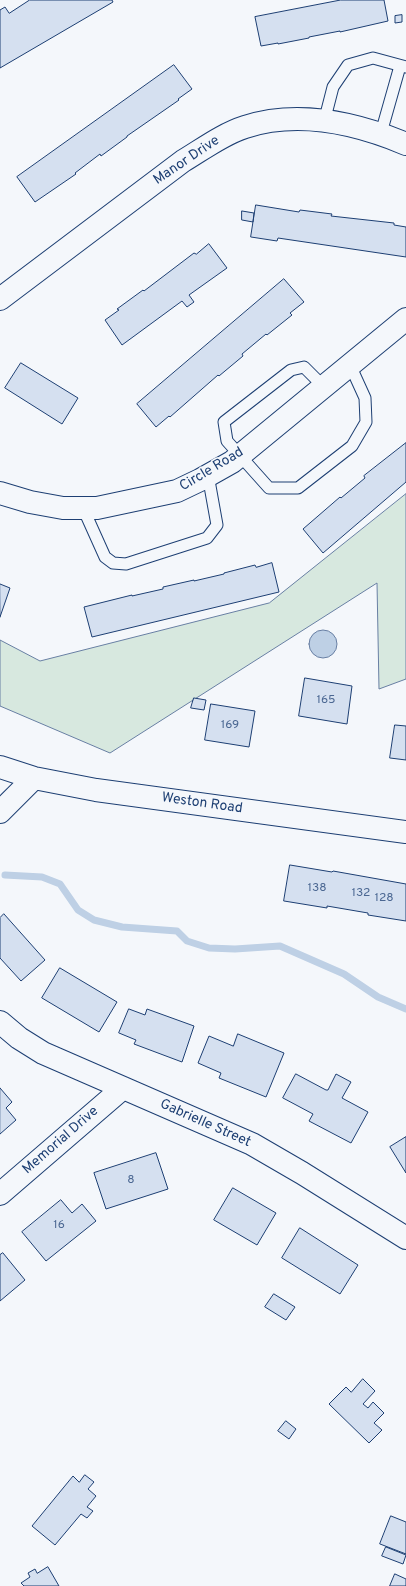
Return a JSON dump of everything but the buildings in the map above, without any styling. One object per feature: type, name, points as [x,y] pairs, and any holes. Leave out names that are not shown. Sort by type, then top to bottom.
[{"type":"street","name":"Manor Drive","points":[[0,299],[183,161],[214,142],[244,127],[279,120],[302,119],[348,124],[381,133],[406,144]]},
{"type":"street","name":"Circle Road","points":[[0,493],[30,502],[63,508],[83,508],[104,507],[177,491],[208,475],[239,456],[406,319]]},
{"type":"street","name":"Weston Road","points":[[0,767],[34,778],[104,791],[406,832]]},
{"type":"street","points":[[0,812],[34,778]]},
{"type":"street","name":"Gabrielle Street","points":[[0,1022],[18,1038],[42,1053],[252,1144],[302,1173],[406,1238]]},
{"type":"street","name":"Memorial Drive","points":[[0,1194],[123,1088]]},
{"type":"lane","points":[[324,122],[333,87],[348,65],[373,58],[403,66],[381,133]]},
{"type":"lane","points":[[324,386],[304,367],[291,370],[224,422],[227,441],[269,488],[298,488],[352,446],[366,422],[366,404],[365,398],[350,365]]},
{"type":"lane","points":[[83,508],[105,557],[113,563],[126,564],[206,538],[217,525],[208,475]]},
{"type":"shaded area","points":[[406,494],[406,679],[379,689],[377,583],[110,753],[0,706],[0,640],[40,661],[269,603]]},
{"type":"water","points":[[323,630],[329,631],[333,634],[336,638],[336,650],[333,654],[329,657],[323,658],[317,657],[313,654],[310,650],[309,644],[310,638],[313,634],[317,631]]},
{"type":"waterway","points":[[5,875],[42,877],[60,884],[78,910],[94,920],[122,927],[177,931],[187,941],[209,948],[235,949],[280,946],[344,974],[378,997],[406,1009]]}]
